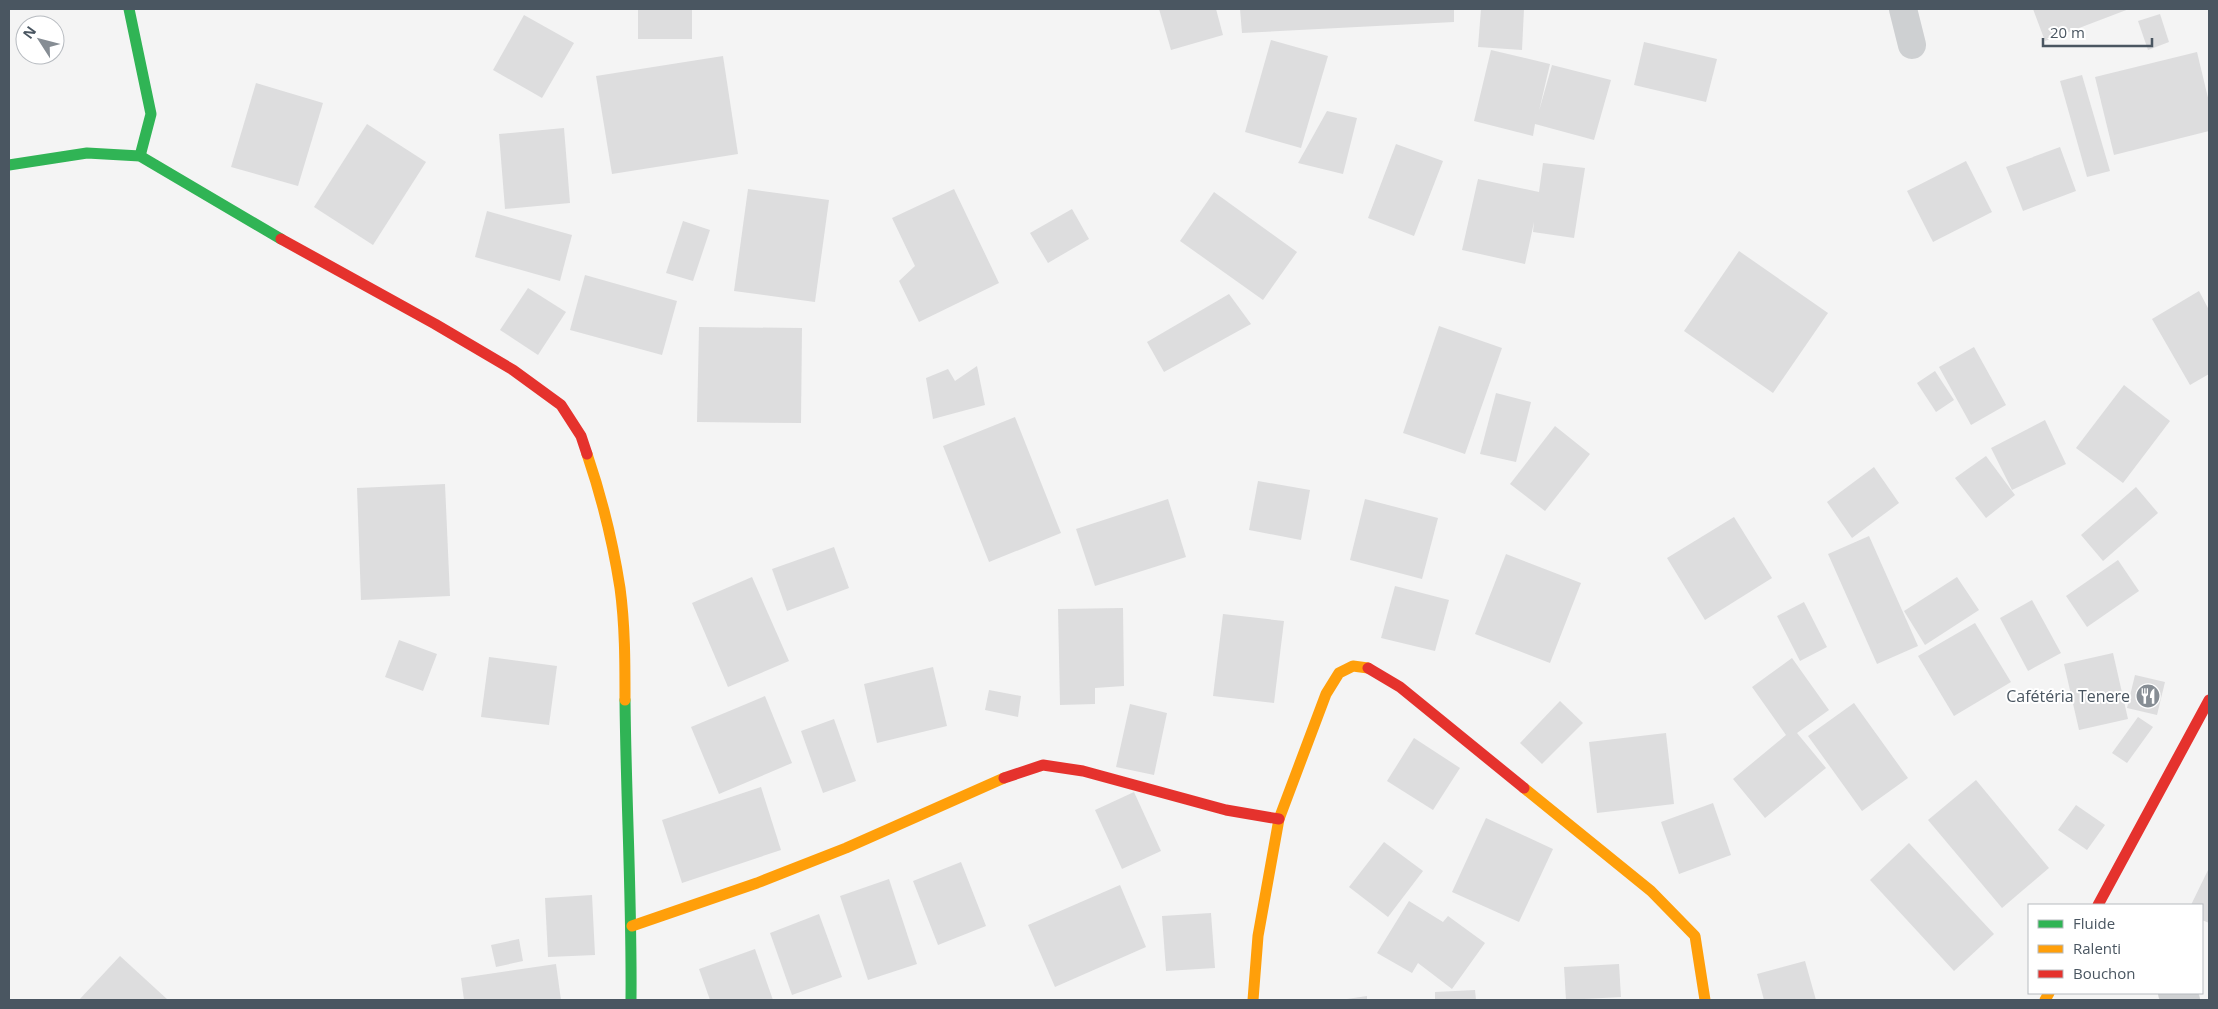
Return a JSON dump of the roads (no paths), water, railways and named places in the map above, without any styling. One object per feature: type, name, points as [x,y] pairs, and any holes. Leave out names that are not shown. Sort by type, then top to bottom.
[{"type":"street","points":[[130,9],[151,114],[140,156]]},
{"type":"street","points":[[1903,9],[1912,45]]},
{"type":"street","points":[[9,165],[87,153],[140,156],[280,239],[435,324],[513,370],[561,405],[581,436],[610,533],[620,589],[625,643],[626,780],[632,926],[631,1000]]},
{"type":"street","points":[[1253,1000],[1252,993],[1258,936],[1279,819],[1326,694],[1338,673],[1353,666],[1366,667],[1400,687],[1651,890],[1678,916],[1695,936],[1705,1000]]},
{"type":"street","points":[[2099,904],[2209,700]]},
{"type":"street","points":[[632,926],[766,880],[846,848],[995,781],[1043,765],[1083,771],[1182,799],[1279,819]]},
{"type":"street","points":[[2174,994],[2186,1000]]},
{"type":"place","name":"Cafétéria Tenere","points":[[2148,696]]}]
